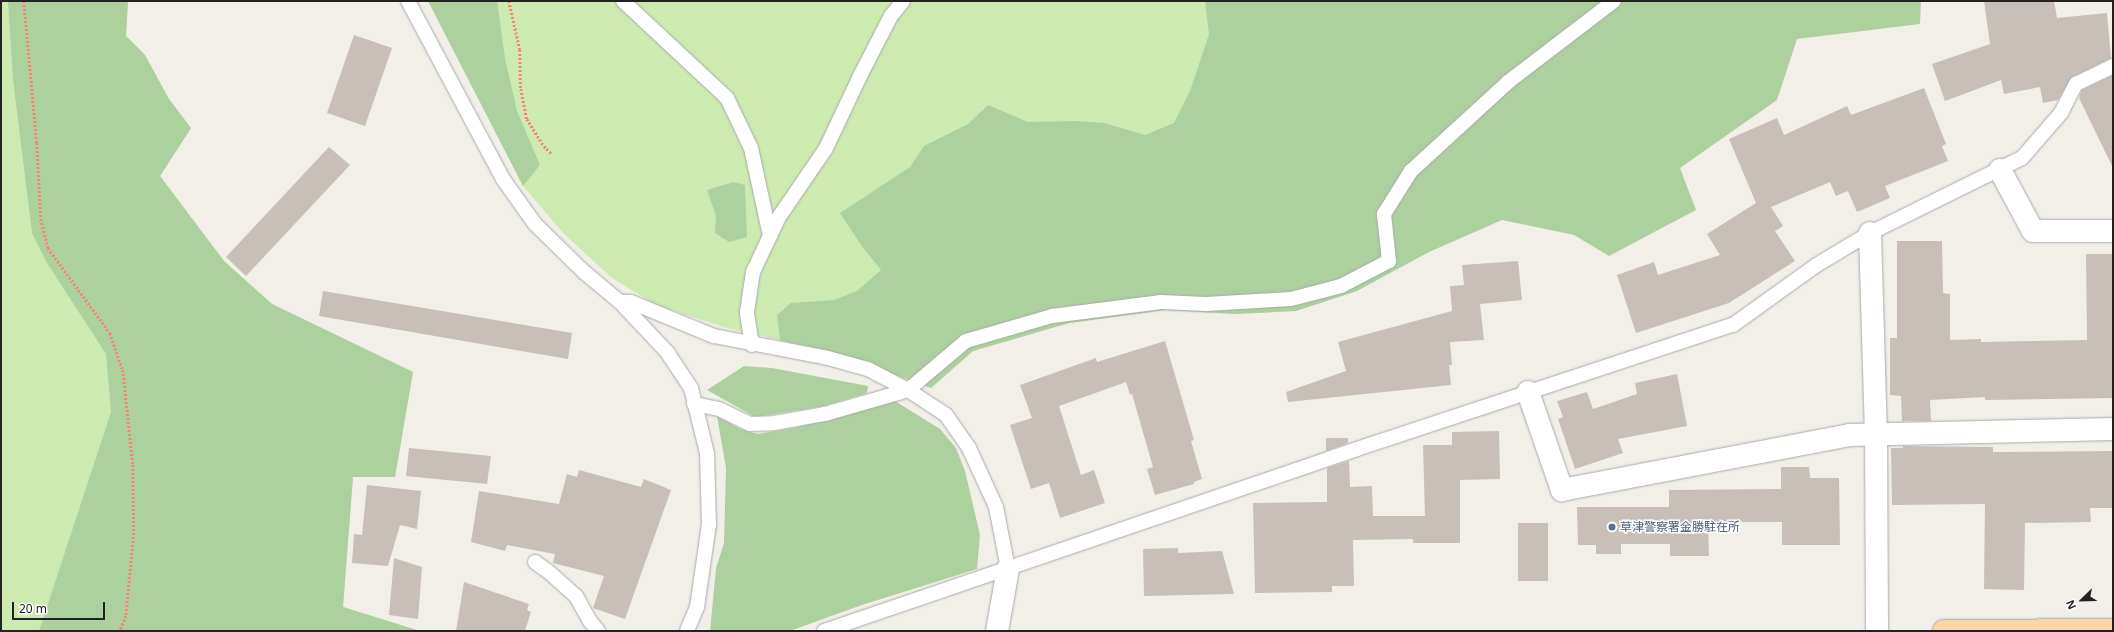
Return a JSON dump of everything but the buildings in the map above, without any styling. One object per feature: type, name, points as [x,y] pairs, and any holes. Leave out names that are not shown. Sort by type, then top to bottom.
[{"type":"main road","points":[[1944,631],[2113,630]]},
{"type":"street","points":[[2000,170],[2033,231],[2113,231]]},
{"type":"street","points":[[1870,233],[1876,433],[1877,631]]},
{"type":"street","points":[[1528,392],[1562,490],[1850,435],[1876,433],[2113,429]]},
{"type":"street","points":[[997,631],[1008,569]]},
{"type":"lane","points":[[408,1],[503,179],[535,224],[584,272],[620,302],[667,352],[690,388],[707,453],[709,524],[697,607],[687,631]]},
{"type":"lane","points":[[623,1],[726,98],[752,148],[770,236]]},
{"type":"lane","points":[[752,345],[747,312],[753,272],[779,217],[826,148],[860,76],[891,16],[903,1]]},
{"type":"lane","points":[[694,404],[719,409],[750,424],[774,423],[825,414],[908,390],[966,341],[1052,316],[1161,302],[1206,304],[1291,299],[1341,286],[1389,261],[1384,214],[1411,171],[1508,82],[1614,1]]},
{"type":"lane","points":[[824,631],[1528,392],[1733,325],[1815,266],[1870,233],[2022,158],[2061,113],[2076,84],[2113,66]]},
{"type":"lane","points":[[620,302],[631,302],[714,336],[752,345],[828,358],[868,369],[908,390],[946,415],[969,448],[996,507],[1008,569]]},
{"type":"lane","points":[[535,562],[549,572],[576,596],[590,621],[598,631]]},
{"type":"path","points":[[24,1],[37,143],[40,218],[48,248],[110,333],[123,370],[133,465],[134,534],[126,616],[120,631]]},
{"type":"path","points":[[509,1],[520,50],[521,89],[526,119],[544,146],[552,154]]},
{"type":"green space","points":[[1,1],[128,1],[126,36],[145,55],[169,99],[191,128],[160,176],[224,261],[272,304],[413,372],[395,477],[353,477],[343,607],[420,631],[1,631]]},
{"type":"green space","points":[[8,1],[128,1],[126,36],[145,55],[169,99],[191,128],[160,176],[224,261],[272,304],[413,372],[395,477],[353,477],[343,607],[420,631],[39,631],[111,412],[106,354],[47,263],[32,233],[13,79]]},
{"type":"green space","points":[[428,1],[1636,1],[1357,291],[1296,311],[1235,314],[1166,310],[1068,323],[973,351],[931,388],[835,353],[727,328],[656,305],[612,278],[564,234],[523,186]]},
{"type":"green space","points":[[428,1],[497,1],[505,58],[517,111],[540,165],[523,186]]},
{"type":"green space","points":[[1205,1],[1921,1],[1920,24],[1797,39],[1777,100],[1680,168],[1696,210],[1609,256],[1574,235],[1502,220],[1429,252],[1357,291],[1296,311],[1235,314],[1166,310],[1069,323],[973,351],[931,388],[835,353],[780,340],[777,315],[791,303],[834,300],[857,291],[881,270],[861,245],[840,213],[910,167],[924,146],[968,124],[988,105],[1028,122],[1076,121],[1104,123],[1145,135],[1174,123],[1190,91],[1209,34]]},
{"type":"green space","points":[[734,182],[745,185],[747,237],[729,242],[715,233],[716,216],[707,190]]},
{"type":"green space","points":[[744,366],[772,368],[868,386],[867,393],[824,406],[755,417],[707,390]]},
{"type":"green space","points":[[895,401],[940,429],[956,448],[965,471],[980,535],[977,569],[862,605],[790,631],[710,631],[716,568],[724,543],[726,468],[717,416],[740,429],[758,434],[794,428]]},
{"type":"place","name":"草津警察署金勝駐在所","points":[[1612,527]]}]
